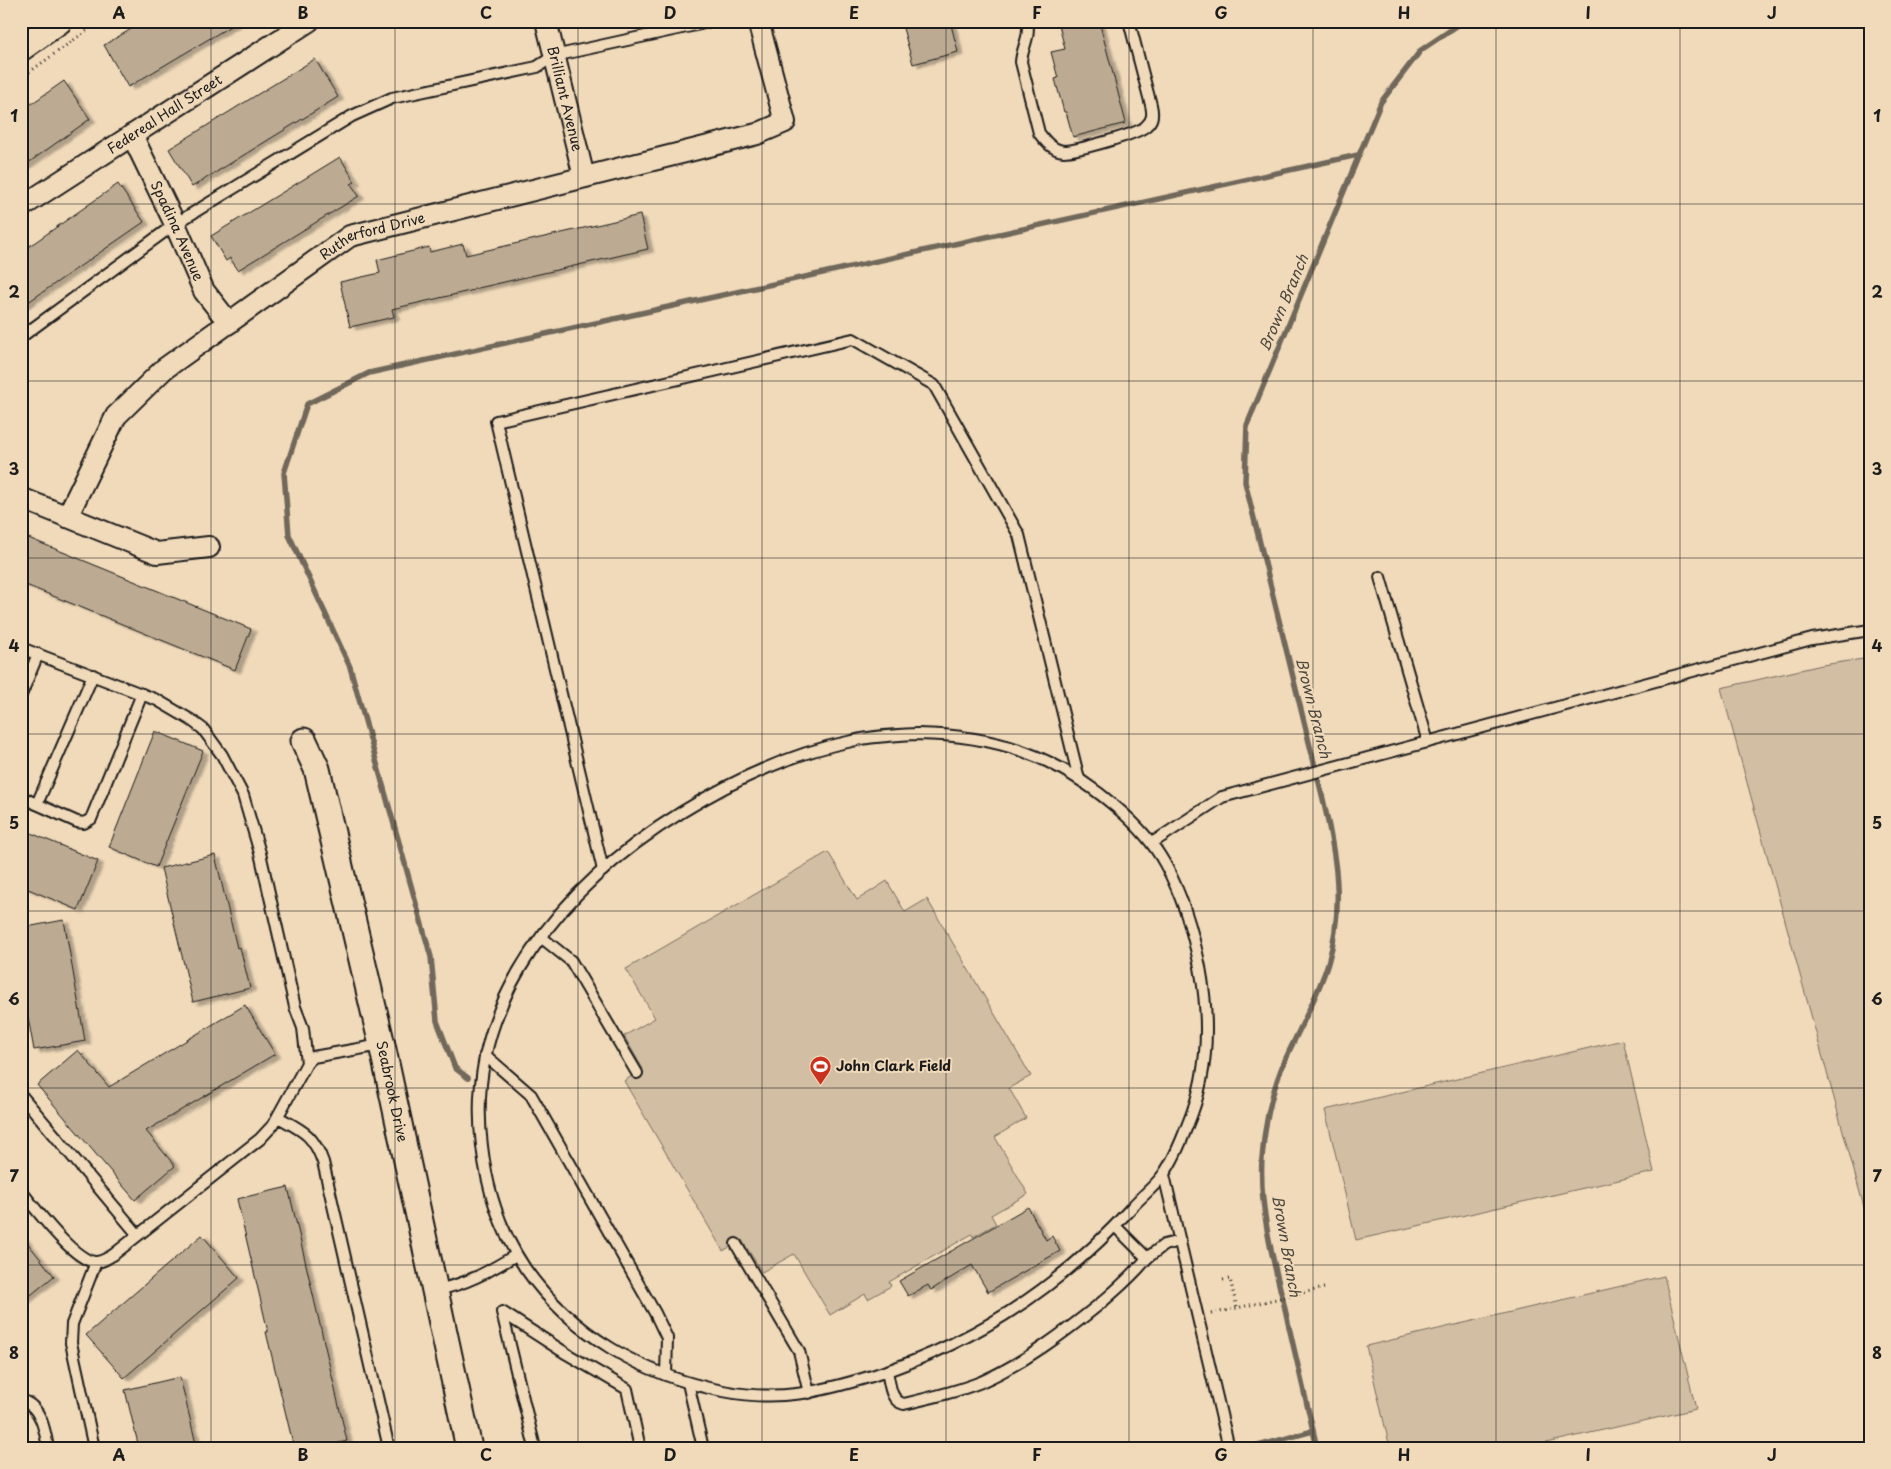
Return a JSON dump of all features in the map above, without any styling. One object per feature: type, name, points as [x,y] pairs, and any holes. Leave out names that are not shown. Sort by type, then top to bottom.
[{"type":"street","points":[[21,48],[59,21]]},
{"type":"street","name":"Federeal Hall Street","points":[[21,207],[309,21]]},
{"type":"street","name":"Brilliant Avenue","points":[[546,21],[584,177]]},
{"type":"street","name":"Rutherford Drive","points":[[67,516],[116,416],[164,369],[350,236],[757,134],[785,122],[758,21]]},
{"type":"street","name":"Spadina Avenue","points":[[132,135],[175,224],[204,291],[229,323]]},
{"type":"street","points":[[21,498],[157,553],[209,547]]},
{"type":"street","name":"Seabrook Drive","points":[[304,741],[317,769],[382,1045],[469,1448]]},
{"type":"lane","points":[[21,338],[175,224],[352,116],[392,98],[537,67],[554,56],[714,21]]},
{"type":"lane","points":[[1027,21],[1028,37],[1022,51],[1021,62],[1039,133],[1046,142],[1055,148],[1063,150],[1074,149],[1134,133],[1144,128],[1150,122],[1153,115],[1151,105],[1129,21]]},
{"type":"lane","points":[[603,870],[496,421],[854,339],[934,385],[1020,535],[1079,779]]},
{"type":"lane","points":[[1380,576],[1428,742]]},
{"type":"lane","points":[[1152,843],[1222,796],[1812,639],[1870,630]]},
{"type":"lane","points":[[21,648],[156,700],[203,729],[222,755],[242,795],[260,854],[294,1007],[303,1028],[307,1063]]},
{"type":"lane","points":[[21,695],[38,654]]},
{"type":"lane","points":[[36,804],[93,675]]},
{"type":"lane","points":[[21,797],[76,822],[84,823],[91,819],[142,694]]},
{"type":"lane","points":[[917,734],[960,736],[991,741],[1020,749],[1052,762],[1100,793],[1128,817],[1152,843],[1165,864],[1179,895],[1199,962],[1206,1018],[1206,1046],[1203,1074],[1196,1103],[1188,1125],[1164,1175],[1069,1270],[1004,1316],[956,1342],[887,1371],[809,1393],[777,1396],[744,1394],[688,1383],[619,1354],[583,1330],[539,1287],[516,1255],[502,1228],[490,1194],[483,1158],[480,1128],[479,1097],[485,1054],[496,1021],[526,958],[554,919],[573,897],[603,870],[666,822],[716,792],[791,759],[847,742],[917,734]]},
{"type":"lane","points":[[541,937],[571,961],[637,1073]]},
{"type":"lane","points":[[21,1191],[67,1244],[83,1258],[96,1262],[113,1255],[260,1139],[273,1126],[307,1063],[313,1057],[382,1045]]},
{"type":"lane","points":[[485,1054],[531,1095],[655,1313],[667,1338],[666,1375]]},
{"type":"lane","points":[[21,1095],[138,1235]]},
{"type":"lane","points":[[278,1117],[306,1133],[317,1145],[323,1162],[389,1448]]},
{"type":"lane","points":[[1164,1175],[1229,1448]]},
{"type":"lane","points":[[1115,1226],[1147,1258]]},
{"type":"lane","points":[[887,1371],[893,1398],[898,1403],[904,1404],[952,1392],[980,1382],[1052,1340],[1089,1313],[1135,1274],[1147,1258],[1164,1245],[1180,1241]]},
{"type":"lane","points":[[736,1244],[799,1350],[809,1393]]},
{"type":"lane","points":[[435,1290],[457,1286],[480,1277],[516,1255]]},
{"type":"lane","points":[[94,1448],[71,1343],[72,1324],[96,1262]]},
{"type":"lane","points":[[535,1448],[502,1312],[627,1390],[640,1448]]},
{"type":"lane","points":[[688,1383],[703,1448]]},
{"type":"lane","points":[[21,1400],[27,1402],[38,1413],[44,1426],[48,1448]]},
{"type":"path","points":[[21,78],[100,21]]},
{"type":"path","points":[[1223,1280],[1230,1278],[1237,1308]]},
{"type":"path","points":[[1198,1317],[1324,1288]]},
{"type":"shaded area","points":[[1870,658],[1870,851],[1865,852],[1870,874],[1870,1229],[1721,688],[1822,665]]},
{"type":"shaded area","name":"John Clark Field","points":[[828,852],[857,900],[887,881],[905,912],[927,899],[1031,1076],[1009,1088],[1026,1118],[995,1137],[1028,1194],[991,1215],[996,1224],[973,1237],[972,1234],[889,1282],[891,1286],[868,1299],[865,1294],[830,1315],[794,1254],[762,1272],[742,1240],[723,1251],[624,1081],[643,1069],[624,1036],[655,1018],[626,969]]},
{"type":"shaded area","points":[[1623,1040],[1654,1172],[1356,1240],[1325,1110]]},
{"type":"shaded area","points":[[1664,1276],[1696,1409],[1524,1448],[1390,1448],[1366,1346]]},
{"type":"building","points":[[145,21],[239,21],[128,87],[104,45]]},
{"type":"building","points":[[901,21],[950,21],[958,52],[913,64]]},
{"type":"building","points":[[1058,21],[1099,21],[1126,123],[1073,137],[1055,79],[1058,78],[1051,52],[1065,49]]},
{"type":"building","points":[[315,59],[338,97],[192,187],[169,149]]},
{"type":"building","points":[[64,81],[90,119],[21,168],[21,111]]},
{"type":"building","points":[[340,157],[355,182],[351,184],[359,196],[238,270],[230,258],[226,261],[211,236]]},
{"type":"building","points":[[118,184],[144,222],[21,307],[21,252]]},
{"type":"building","points":[[640,215],[648,249],[392,309],[394,317],[350,327],[340,282],[380,273],[377,260],[429,247],[430,252],[463,244],[466,255]]},
{"type":"building","points":[[21,535],[251,629],[235,670],[21,583]]},
{"type":"building","points":[[155,731],[203,751],[156,867],[109,847]]},
{"type":"building","points":[[21,829],[98,861],[78,910],[21,886]]},
{"type":"building","points":[[215,855],[237,948],[240,947],[250,988],[193,1002],[161,868]]},
{"type":"building","points":[[64,920],[85,1041],[34,1050],[21,979],[21,928]]},
{"type":"building","points":[[245,1005],[275,1054],[146,1131],[175,1166],[135,1200],[37,1085],[78,1050],[109,1087]]},
{"type":"building","points":[[288,1187],[347,1441],[318,1448],[294,1448],[237,1199]]},
{"type":"building","points":[[1028,1207],[1046,1240],[1052,1236],[1060,1251],[988,1292],[972,1265],[931,1290],[928,1285],[908,1296],[899,1281]]},
{"type":"building","points":[[21,1235],[54,1276],[21,1303]]},
{"type":"building","points":[[202,1235],[239,1278],[124,1378],[86,1335]]},
{"type":"building","points":[[180,1377],[197,1448],[139,1448],[125,1390]]},
{"type":"waterway","name":"Brown Branch","points":[[1317,1448],[1267,1230],[1262,1194],[1262,1159],[1264,1135],[1278,1078],[1318,990],[1328,963],[1336,921],[1337,881],[1332,840],[1323,799],[1245,482],[1247,425],[1381,102],[1421,50],[1464,21]]},
{"type":"waterway","points":[[468,1078],[455,1068],[437,1021],[431,957],[350,667],[289,535],[284,473],[307,404],[369,373],[1358,155]]},
{"type":"waterway","points":[[1258,1446],[1313,1431]]},
{"type":"place","name":"John Clark Field","points":[[820,1085]]}]
